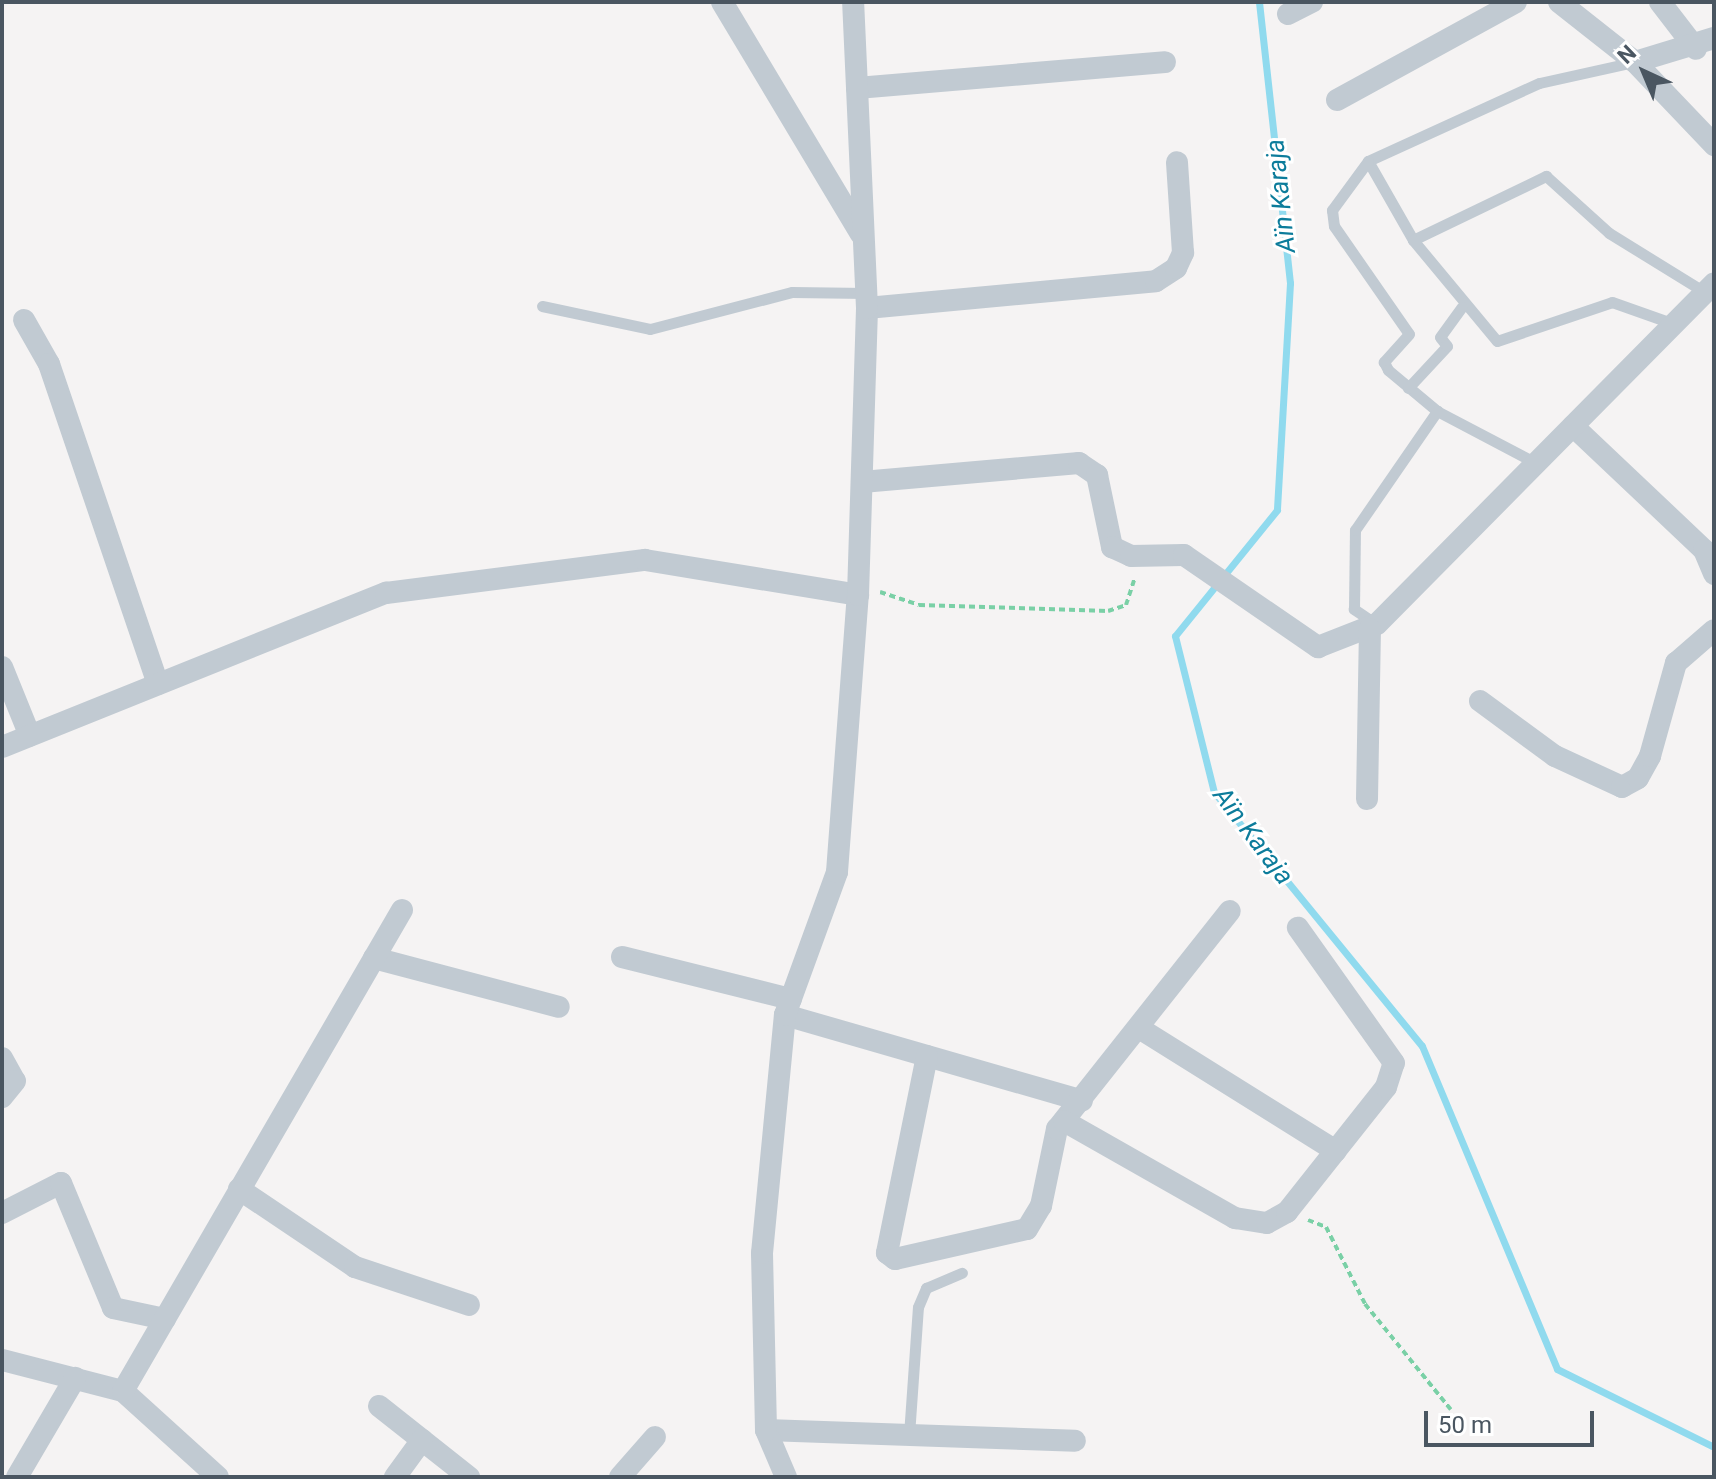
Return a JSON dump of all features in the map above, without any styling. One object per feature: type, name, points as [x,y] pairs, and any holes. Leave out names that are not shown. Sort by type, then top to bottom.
[{"type":"street","points":[[722,2],[864,239]]},
{"type":"street","points":[[786,1477],[766,1430],[762,1253],[788,1007],[837,872],[858,590],[866,300],[853,2]]},
{"type":"street","points":[[1288,14],[1312,2]]},
{"type":"street","points":[[1337,100],[1516,2]]},
{"type":"street","points":[[1660,2],[1705,43]]},
{"type":"street","points":[[1575,6],[1635,62],[1714,145]]},
{"type":"street","points":[[1635,62],[1705,43]]},
{"type":"street","points":[[857,88],[1165,62]]},
{"type":"street","points":[[866,300],[1156,281],[1176,268],[1183,253],[1177,162]]},
{"type":"street","points":[[862,482],[1079,463],[1097,475],[1112,547],[1142,556],[1193,559],[1318,647],[1373,627],[1534,462],[1677,325],[1710,289]]},
{"type":"street","points":[[24,320],[49,364],[158,684]]},
{"type":"street","points":[[1573,426],[1704,550],[1714,574]]},
{"type":"street","points":[[2,747],[386,593],[645,560],[858,590]]},
{"type":"street","points":[[1367,799],[1373,627]]},
{"type":"street","points":[[1480,701],[1555,756],[1622,787],[1638,778],[1650,756],[1676,663],[1714,630]]},
{"type":"street","points":[[2,667],[30,736]]},
{"type":"street","points":[[123,1391],[402,910]]},
{"type":"street","points":[[927,1056],[887,1253],[895,1259],[1027,1229],[1041,1206],[1064,1121],[1230,911]]},
{"type":"street","points":[[1064,1121],[1235,1218],[1267,1223],[1287,1212],[1386,1087],[1394,1063],[1298,928]]},
{"type":"street","points":[[622,957],[788,1007],[927,1056],[1082,1101]]},
{"type":"street","points":[[374,958],[559,1007]]},
{"type":"street","points":[[1139,1028],[1336,1151]]},
{"type":"street","points":[[2,1058],[15,1081],[2,1097]]},
{"type":"street","points":[[2,1213],[61,1183],[113,1308],[165,1319]]},
{"type":"street","points":[[239,1189],[355,1267],[469,1305]]},
{"type":"street","points":[[2,1360],[123,1391],[218,1477]]},
{"type":"street","points":[[17,1477],[75,1378]]},
{"type":"street","points":[[379,1406],[469,1477]]},
{"type":"street","points":[[766,1430],[1075,1441]]},
{"type":"street","points":[[620,1477],[655,1437]]},
{"type":"street","points":[[395,1477],[422,1440]]},
{"type":"lane","points":[[1534,462],[1437,411],[1408,388],[1384,362],[1409,334],[1334,226],[1332,210],[1368,161],[1539,83],[1635,62]]},
{"type":"lane","points":[[1368,161],[1413,240],[1462,307],[1497,341],[1612,302],[1677,325]]},
{"type":"lane","points":[[1413,240],[1546,176],[1609,233],[1710,289]]},
{"type":"lane","points":[[542,306],[650,329],[792,292],[866,300]]},
{"type":"lane","points":[[1408,388],[1447,346],[1440,337],[1462,307]]},
{"type":"lane","points":[[1373,627],[1354,609],[1355,530],[1437,411]]},
{"type":"lane","points":[[909,1435],[918,1307],[926,1288],[962,1273]]},
{"type":"path","points":[[858,590],[919,605],[1108,611],[1126,605],[1142,556]]},
{"type":"path","points":[[1287,1212],[1326,1227],[1365,1304],[1451,1410]]},
{"type":"waterway","name":"Aïn Karaja","points":[[1259,2],[1290,283],[1277,510],[1175,636],[1214,792],[1422,1046],[1557,1369],[1714,1447]]}]
